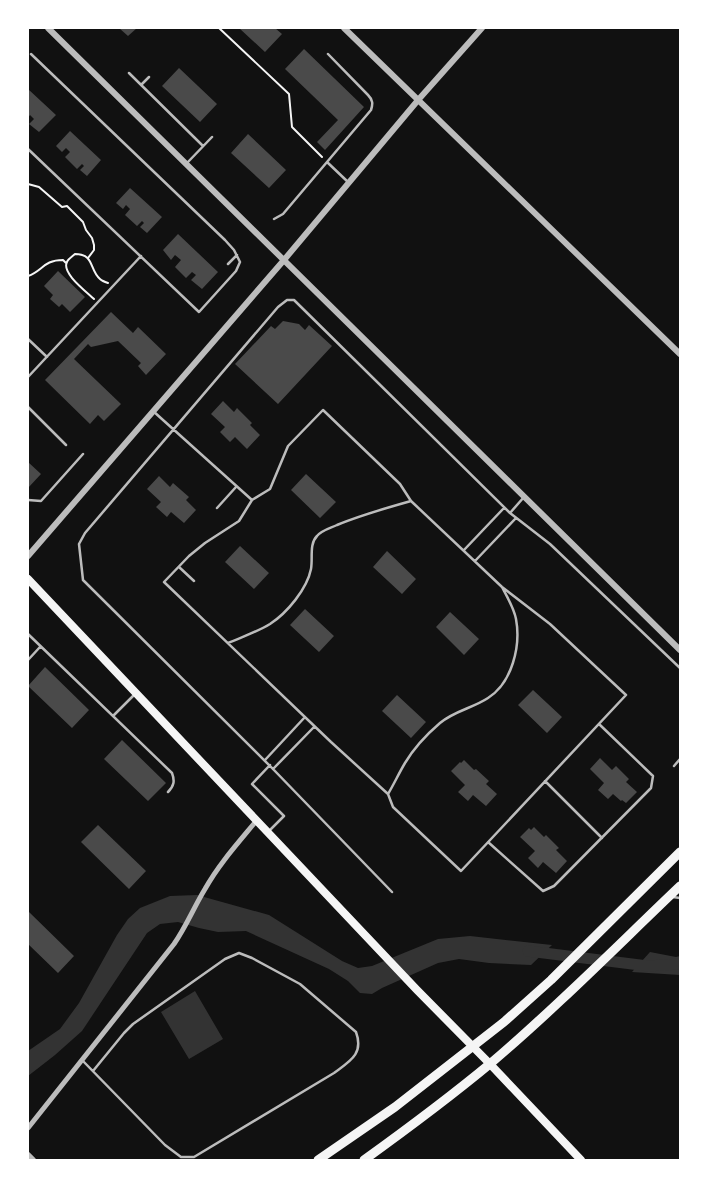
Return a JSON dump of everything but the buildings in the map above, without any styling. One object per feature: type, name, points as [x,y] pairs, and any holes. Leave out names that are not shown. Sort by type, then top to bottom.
[{"type":"main road","points":[[28,579],[417,990],[581,1160]]},
{"type":"main road","points":[[318,1160],[376,1121],[504,1022],[551,980],[680,852]]},
{"type":"main road","points":[[364,1160],[490,1064],[553,1008],[680,886]]},
{"type":"street","points":[[48,28],[680,650]]},
{"type":"street","points":[[344,28],[680,354]]},
{"type":"street","points":[[28,556],[482,28]]},
{"type":"street","points":[[28,1128],[181,935],[205,889],[226,857],[257,820]]},
{"type":"street","points":[[28,1155],[33,1160]]},
{"type":"lane","points":[[28,149],[199,312],[236,271],[240,262],[225,240],[30,54]]},
{"type":"lane","points":[[274,219],[283,214],[371,110],[372,99],[328,54]]},
{"type":"lane","points":[[129,74],[203,146]]},
{"type":"lane","points":[[141,85],[149,77]]},
{"type":"lane","points":[[186,164],[212,137]]},
{"type":"lane","points":[[327,162],[349,182]]},
{"type":"lane","points":[[228,264],[237,255]]},
{"type":"lane","points":[[28,377],[140,256]]},
{"type":"lane","points":[[392,892],[270,765],[83,580],[79,544],[85,533],[286,300],[294,300],[504,508],[550,544],[680,668]]},
{"type":"lane","points":[[28,339],[46,357]]},
{"type":"lane","points":[[28,407],[66,446]]},
{"type":"lane","points":[[323,410],[400,484],[411,501],[502,587],[550,624],[626,695],[461,871],[393,807],[388,794],[164,582],[205,543],[239,521],[252,500],[270,489],[288,446],[323,410]]},
{"type":"lane","points":[[153,411],[252,500]]},
{"type":"lane","points":[[28,500],[41,501],[83,454]]},
{"type":"lane","points":[[217,508],[237,486]]},
{"type":"lane","points":[[510,513],[525,497]]},
{"type":"lane","points":[[228,643],[256,632],[270,624],[298,597],[305,587],[311,569],[312,545],[316,536],[327,529],[352,519],[411,501]]},
{"type":"lane","points":[[464,551],[504,508]]},
{"type":"lane","points":[[475,561],[516,518]]},
{"type":"lane","points":[[179,567],[194,581]]},
{"type":"lane","points":[[388,794],[404,764],[425,737],[452,714],[490,697],[498,690],[506,678],[514,662],[517,638],[516,618],[502,587]]},
{"type":"lane","points":[[28,634],[172,773],[174,783],[168,792]]},
{"type":"lane","points":[[28,660],[41,646]]},
{"type":"lane","points":[[113,716],[136,693]]},
{"type":"lane","points":[[265,760],[305,717]]},
{"type":"lane","points":[[488,842],[543,891],[554,886],[651,788],[653,776],[599,724]]},
{"type":"lane","points":[[273,769],[314,726]]},
{"type":"lane","points":[[674,766],[680,759]]},
{"type":"lane","points":[[268,832],[284,816],[252,784],[270,765]]},
{"type":"lane","points":[[545,781],[602,838]]},
{"type":"lane","points":[[669,897],[680,898]]},
{"type":"lane","points":[[81,1059],[165,1145],[180,1157],[194,1157],[334,1073],[357,1053],[360,1042],[356,1032],[300,984],[240,953],[225,959],[134,1024],[124,1033],[93,1071]]},
{"type":"path","points":[[220,28],[288,94],[292,127],[327,162]]},
{"type":"path","points":[[28,184],[39,187],[62,207],[67,206],[84,222],[94,245],[94,250],[88,258]]},
{"type":"path","points":[[98,302],[68,275],[66,263],[75,254],[82,254],[92,262],[100,279],[113,286]]},
{"type":"path","points":[[28,276],[51,261],[62,260],[66,263]]},
{"type":"shaded area","points":[[197,895],[269,915],[342,961],[358,968],[372,966],[438,939],[470,936],[552,945],[531,965],[459,959],[438,963],[372,994],[360,993],[348,981],[329,969],[246,931],[218,932],[178,922],[160,924],[147,933],[82,1031],[28,1076],[28,1051],[60,1029],[79,1003],[128,919],[140,908],[170,896]]},
{"type":"shaded area","points":[[650,952],[676,957],[680,956],[680,975],[632,972]]},
{"type":"shaded area","points":[[195,991],[223,1039],[189,1059],[161,1012]]},
{"type":"waterway","points":[[528,951],[648,966],[680,964]]}]
